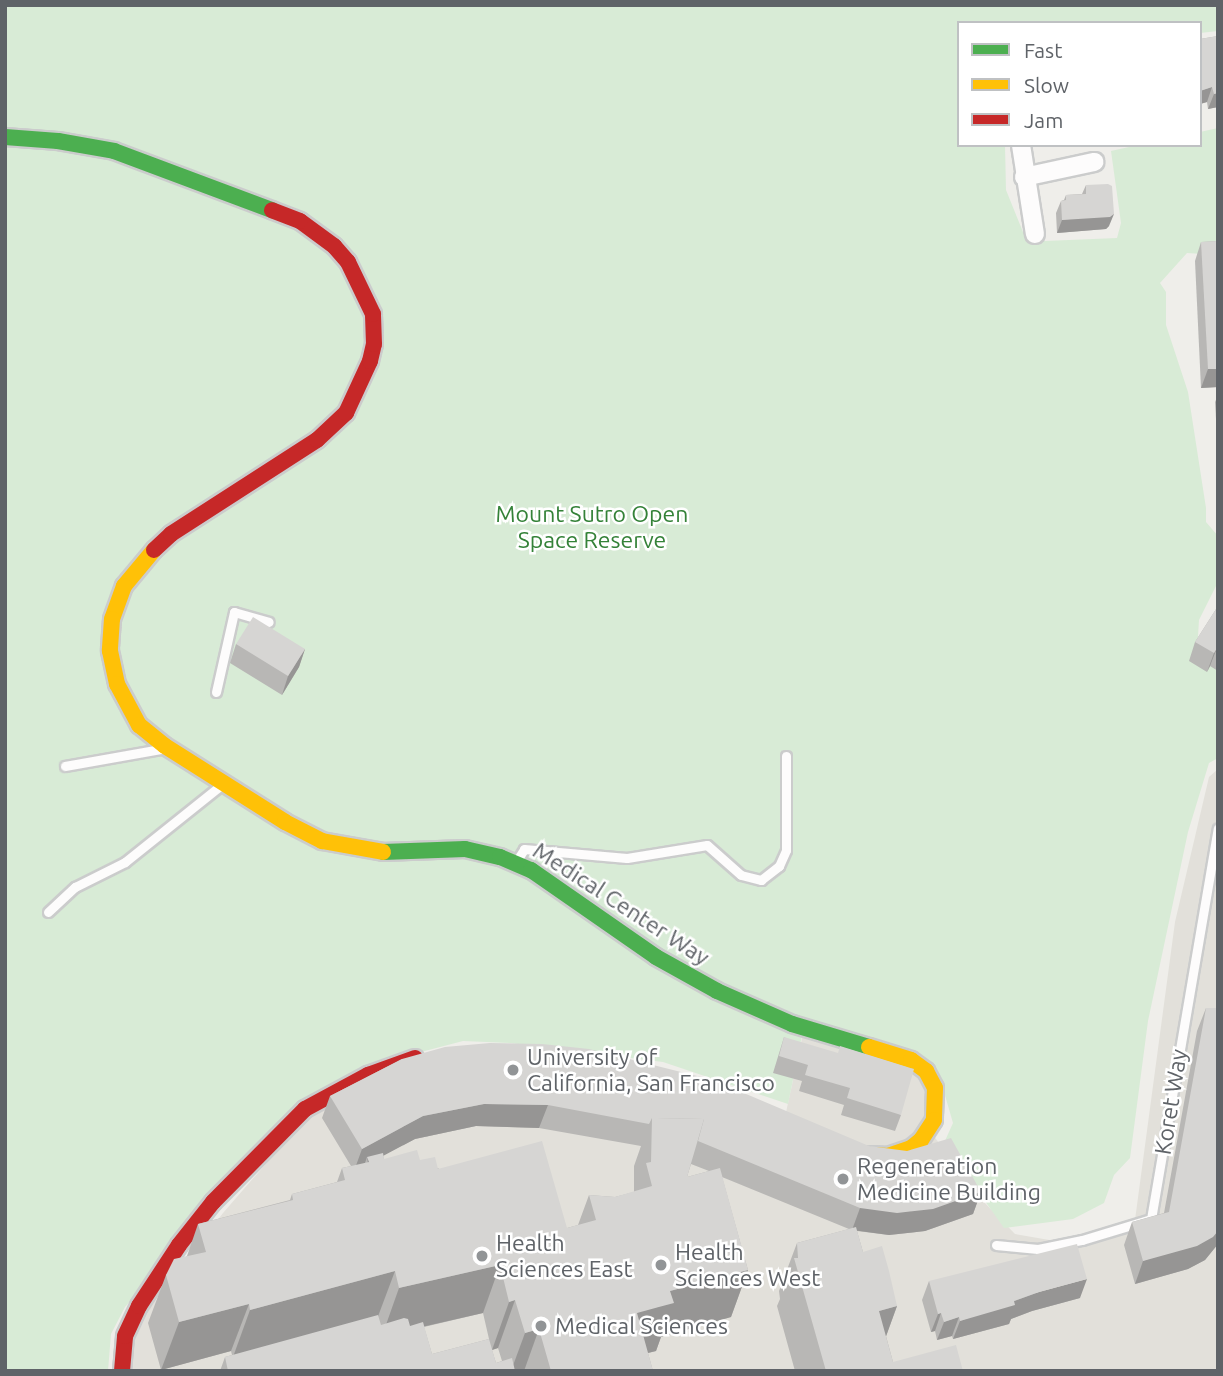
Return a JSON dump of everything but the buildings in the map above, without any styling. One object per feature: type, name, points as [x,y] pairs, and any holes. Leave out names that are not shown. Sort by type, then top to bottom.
[{"type":"street","name":"Medical Center Way","points":[[5,137],[58,141],[114,151],[182,174],[300,222],[334,246],[348,262],[367,296],[373,314],[374,337],[370,361],[346,413],[317,440],[204,511],[158,545],[133,572],[117,601],[110,635],[117,684],[139,725],[165,747],[302,831],[338,846],[371,852],[465,849],[516,863],[546,880],[656,957],[717,992],[772,1017],[890,1051],[918,1064],[926,1071],[935,1088],[937,1109],[930,1129],[921,1140],[900,1153],[878,1156],[853,1149]]},
{"type":"street","points":[[1021,147],[1035,234]]},
{"type":"street","points":[[1024,177],[1094,162]]},
{"type":"street","points":[[122,1371],[122,1348],[130,1321],[213,1202],[288,1123],[306,1109],[368,1074],[434,1054]]},
{"type":"lane","points":[[216,692],[234,612],[269,622]]},
{"type":"lane","points":[[65,766],[165,747]]},
{"type":"lane","points":[[516,863],[524,849],[627,858],[707,845],[741,875],[761,880],[779,866],[786,850],[786,756]]},
{"type":"lane","points":[[48,912],[75,887],[125,862],[223,783]]},
{"type":"lane","name":"Koret Way","points":[[996,1245],[1038,1249],[1082,1240],[1151,1219],[1218,828]]},
{"type":"shaded area","name":"University of California, San Francisco","points":[[1218,769],[1218,1371],[120,1371],[150,1308],[223,1213],[324,1097],[785,1117],[806,1020],[929,1063],[933,1135],[981,1199],[1015,1234],[1061,1242],[1135,1220],[1175,922],[1209,777]]},
{"type":"green space","name":"Mount Sutro Open Space Reserve","points":[[5,5],[1218,5],[1218,31],[1202,33],[1202,21],[957,21],[957,147],[1005,147],[1006,190],[1023,232],[1045,241],[1117,238],[1121,223],[1111,151],[1129,147],[1202,147],[1202,132],[1218,128],[1218,255],[1187,253],[1160,283],[1166,292],[1166,325],[1188,392],[1206,522],[1218,536],[1218,582],[1199,620],[1197,653],[1218,670],[1218,758],[1209,763],[1188,832],[1148,1021],[1130,1158],[1114,1175],[1104,1203],[1073,1219],[1004,1228],[944,1143],[953,1123],[942,1085],[805,1021],[788,1104],[663,1062],[510,1043],[463,1041],[398,1058],[328,1085],[125,1307],[111,1334],[108,1371],[5,1371]]},
{"type":"traffic: fast","points":[[5,137],[58,141],[114,151],[272,210]]},
{"type":"traffic: fast","points":[[383,852],[465,849],[500,857],[531,870],[656,957],[717,991],[792,1024],[869,1047]]},
{"type":"traffic: slow","points":[[154,550],[124,586],[112,619],[110,651],[117,684],[139,725],[165,746],[285,822],[322,841],[383,852]]},
{"type":"traffic: slow","points":[[869,1047],[911,1060],[926,1071],[935,1088],[934,1120],[921,1140],[911,1148],[888,1156],[872,1155]]},
{"type":"traffic: jam","points":[[154,550],[171,534],[317,440],[346,413],[370,361],[374,344],[373,314],[348,262],[334,246],[300,221],[272,210]]},
{"type":"traffic: jam","points":[[122,1371],[125,1336],[139,1306],[179,1245],[213,1202],[305,1109],[368,1075],[415,1058]]},
{"type":"place","name":"University of California, San Francisco","points":[[513,1070]]},
{"type":"place","name":"Regeneration Medicine Building","points":[[843,1179]]},
{"type":"place","name":"Health Sciences East","points":[[482,1256]]},
{"type":"place","name":"Health Sciences West","points":[[661,1265]]},
{"type":"place","name":"Medical Sciences","points":[[541,1326]]}]
